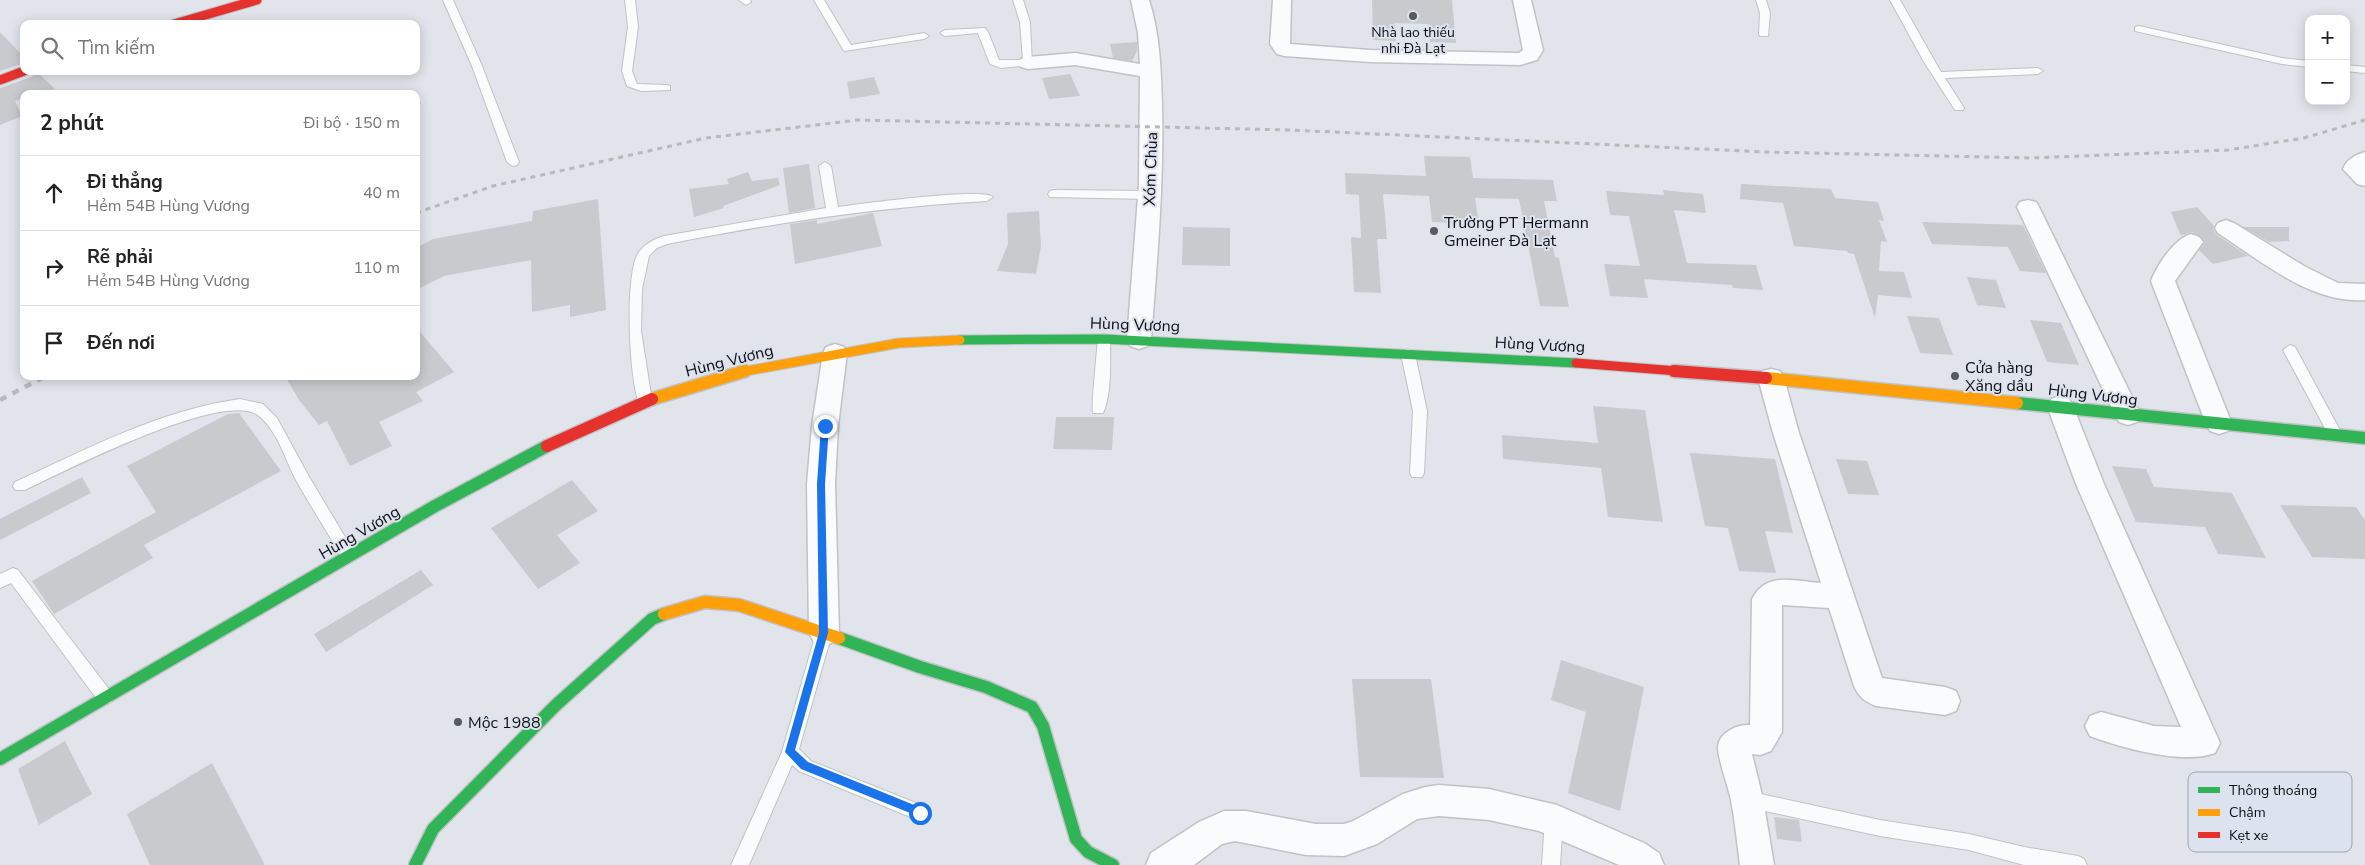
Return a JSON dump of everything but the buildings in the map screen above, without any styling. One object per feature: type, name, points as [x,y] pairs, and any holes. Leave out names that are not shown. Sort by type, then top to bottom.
[{"type":"main road","points":[[188,20],[257,0]]},
{"type":"main road","points":[[0,80],[20,72]]},
{"type":"main road","name":"Hùng Vương","points":[[0,759],[349,556],[512,464],[646,401],[751,369],[899,343],[987,338],[1139,340],[1660,368],[2060,406],[2128,415],[2365,438]]},
{"type":"main road","points":[[415,865],[433,829],[556,705],[652,619],[673,610],[705,602],[739,606],[824,633],[986,687],[1032,708],[1043,726],[1076,839],[1088,852],[1113,865]]},
{"type":"street","name":"Xóm Chùa","points":[[1139,340],[1152,146],[1149,38],[1140,0]]},
{"type":"street","points":[[1282,0],[1280,44],[1284,50],[1370,56],[1520,59],[1530,56],[1533,50],[1522,0]]},
{"type":"street","points":[[1028,63],[1075,60],[1150,72]]},
{"type":"street","points":[[2365,160],[2355,166],[2354,169],[2365,179]]},
{"type":"street","points":[[2028,207],[2128,415]]},
{"type":"street","points":[[2226,228],[2296,272],[2333,290],[2350,293],[2365,292]]},
{"type":"street","points":[[2191,242],[2166,273],[2163,281],[2219,424]]},
{"type":"street","points":[[824,633],[821,484],[825,426],[835,353]]},
{"type":"street","points":[[1771,378],[1786,433],[1868,686],[1876,692],[1945,701]]},
{"type":"street","points":[[2060,406],[2090,484],[2204,743],[2154,740],[2101,726]]},
{"type":"street","points":[[1757,865],[1747,799],[1734,746],[1743,739],[1760,740],[1766,732],[1767,599],[1774,592],[1840,597]]},
{"type":"street","points":[[1163,865],[1174,860],[1222,827],[1242,826],[1294,837],[1328,841],[1345,840],[1364,834],[1408,808],[1424,802],[1445,800],[1491,805],[1554,819],[1581,832],[1619,846],[1648,865]]},
{"type":"lane","points":[[448,0],[477,66],[512,162]]},
{"type":"lane","points":[[630,0],[633,27],[628,71],[632,86],[666,88]]},
{"type":"lane","points":[[819,0],[848,49],[924,36]]},
{"type":"lane","points":[[946,33],[981,30],[994,62],[1001,65],[1028,63],[1025,22],[1018,0]]},
{"type":"lane","points":[[1761,0],[1765,13],[1764,34]]},
{"type":"lane","points":[[1895,0],[1959,108]]},
{"type":"lane","points":[[2140,30],[2282,61],[2305,64]]},
{"type":"lane","points":[[2350,68],[2365,70]]},
{"type":"lane","points":[[1938,75],[2038,71]]},
{"type":"lane","points":[[825,166],[833,213]]},
{"type":"lane","points":[[1054,194],[1150,195]]},
{"type":"lane","points":[[646,401],[637,352],[634,310],[643,255],[646,251],[664,240],[745,225],[925,200],[986,196]]},
{"type":"lane","points":[[1098,410],[1102,386],[1104,339]]},
{"type":"lane","points":[[2290,350],[2336,434]]},
{"type":"lane","points":[[1408,354],[1420,410],[1417,473]]},
{"type":"lane","points":[[20,486],[120,440],[171,420],[231,404],[250,405],[258,407],[275,425],[302,478],[349,556]]},
{"type":"lane","points":[[0,582],[13,574],[106,697]]},
{"type":"lane","points":[[740,865],[790,752],[824,633]]},
{"type":"lane","points":[[790,752],[805,766],[920,813]]},
{"type":"lane","points":[[1747,799],[1880,828],[1970,842],[2024,856],[2078,865]]},
{"type":"lane","points":[[1551,865],[1554,819]]},
{"type":"railway","points":[[420,212],[493,186],[706,138],[858,120],[1290,130],[1767,152],[2031,158],[2228,150],[2304,138],[2365,120]]},
{"type":"railway","points":[[0,400],[38,380]]},
{"type":"traffic: fast","points":[[960,340],[1104,339],[1576,363]]},
{"type":"traffic: fast","points":[[2017,403],[2365,438]]},
{"type":"traffic: fast","points":[[0,759],[435,506],[547,446]]},
{"type":"traffic: fast","points":[[415,865],[433,829],[556,705],[652,619],[664,614]]},
{"type":"traffic: fast","points":[[839,638],[920,667],[986,687],[1032,707],[1043,726],[1076,839],[1088,852],[1113,865]]},
{"type":"traffic: slow","points":[[652,399],[751,369],[899,343],[960,340]]},
{"type":"traffic: slow","points":[[1766,378],[2017,403]]},
{"type":"traffic: slow","points":[[664,614],[705,602],[739,605],[839,638]]},
{"type":"traffic: jam","points":[[188,20],[257,0]]},
{"type":"traffic: jam","points":[[0,80],[20,72]]},
{"type":"traffic: jam","points":[[1576,363],[1766,378]]},
{"type":"traffic: jam","points":[[547,446],[652,399]]},
{"type":"place","name":"Nhà lao thiếu nhi Đà Lạt","points":[[1413,16]]},
{"type":"place","name":"Trường PT Hermann Gmeiner Đà Lạt","points":[[1434,231]]},
{"type":"place","name":"Cửa hàng Xăng dầu","points":[[1955,376]]},
{"type":"place","name":"Mộc 1988","points":[[458,722]]},
{"type":"route","points":[[825,426],[821,484],[824,633],[790,752],[805,766],[920,813]]}]
